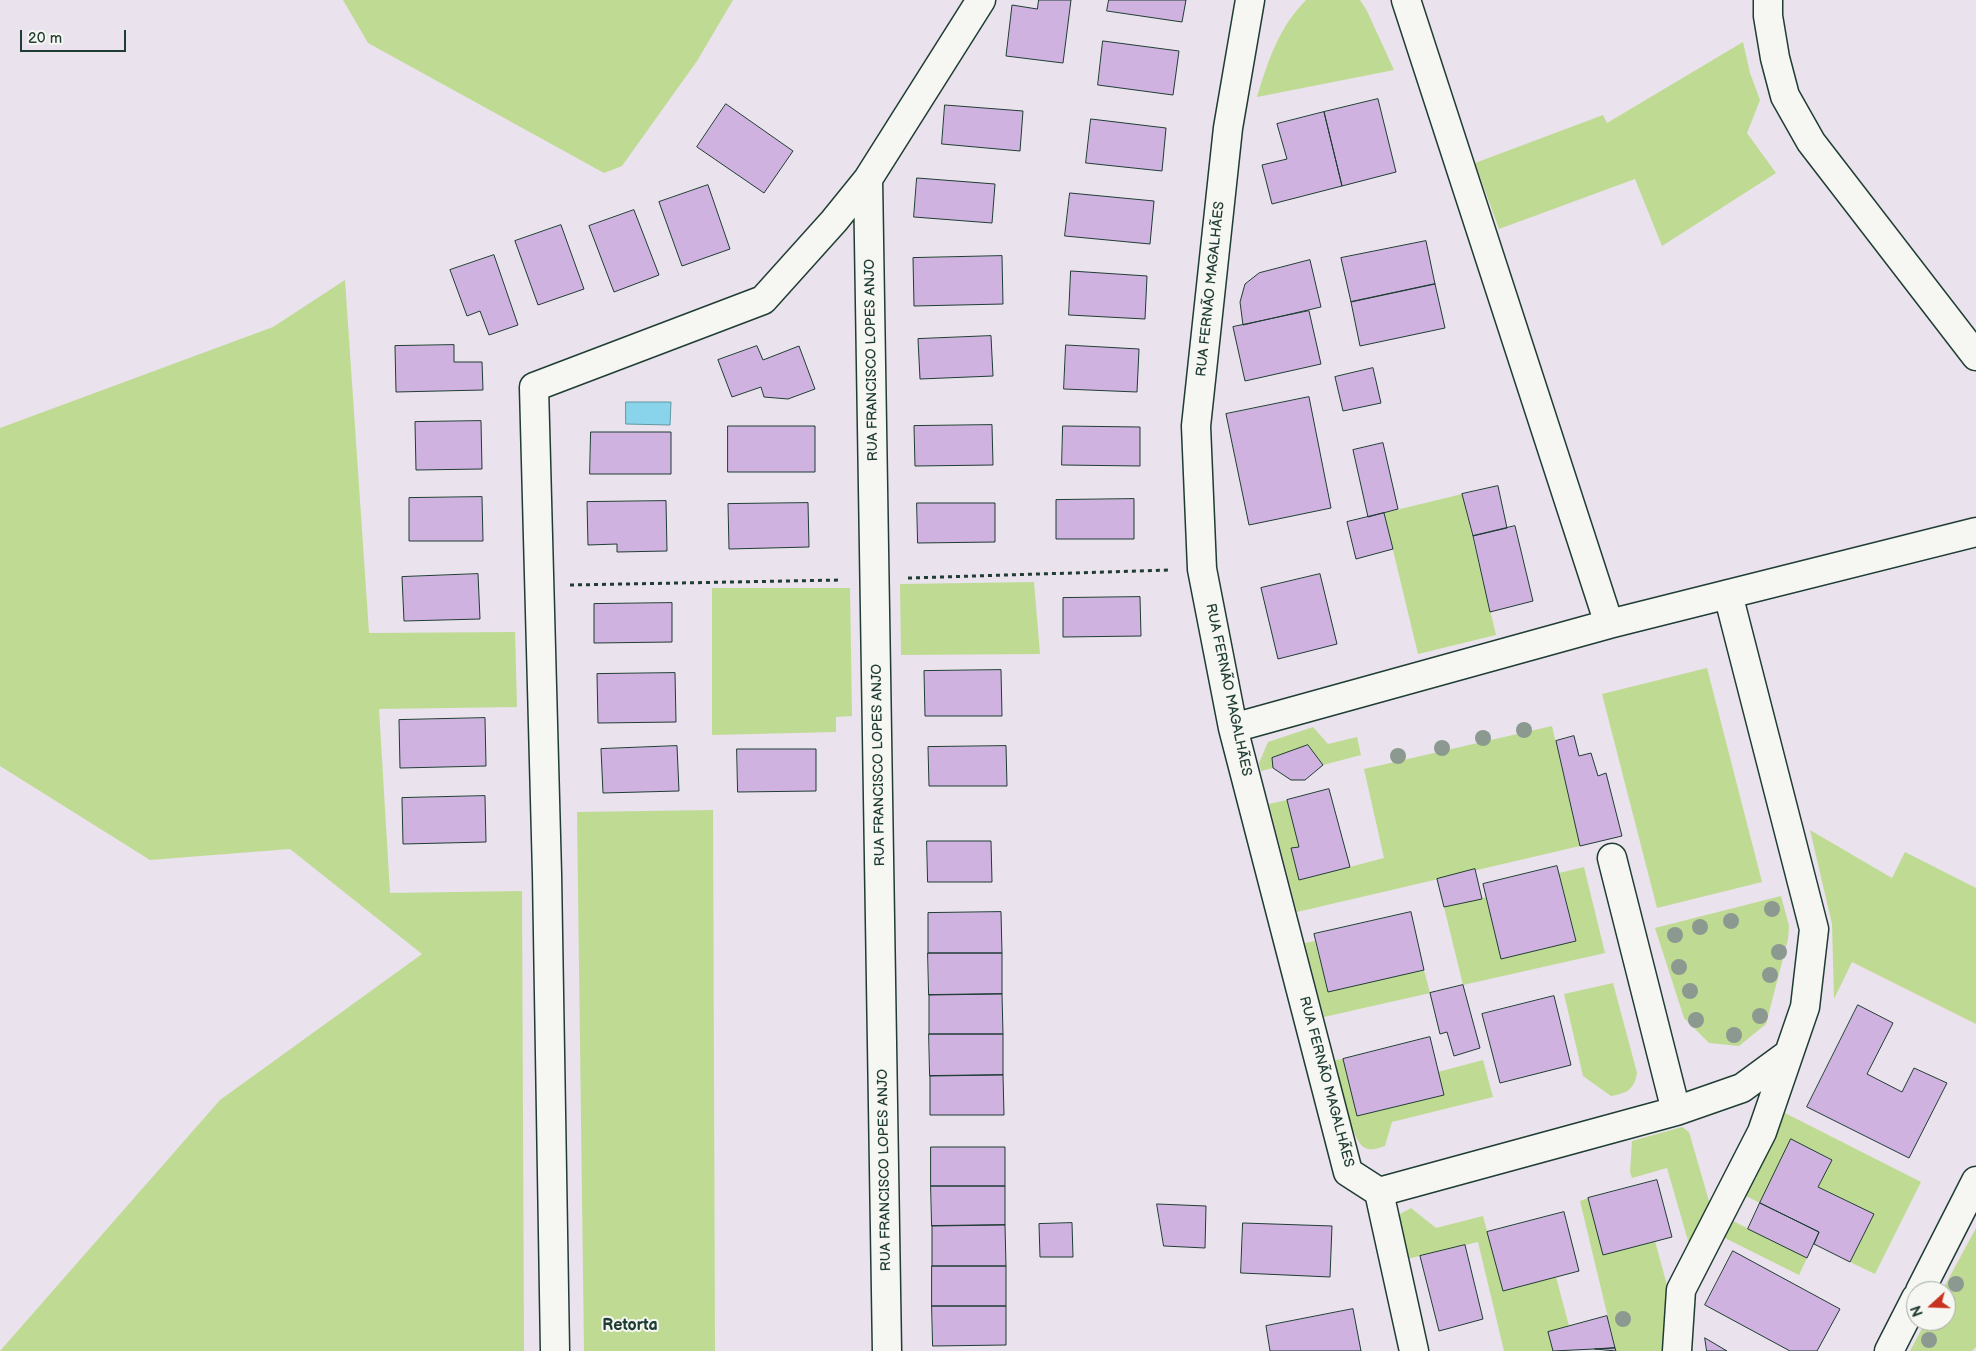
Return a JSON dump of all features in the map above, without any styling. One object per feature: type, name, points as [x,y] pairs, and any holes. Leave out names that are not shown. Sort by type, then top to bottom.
[{"type":"street","points":[[555,1351],[540,586],[534,386],[763,300],[834,221],[868,178],[981,0]]},
{"type":"street","name":"RUA FERNÃO MAGALHÃES","points":[[1250,0],[1228,128],[1196,426],[1202,569],[1234,728],[1348,1172],[1379,1192]]},
{"type":"street","points":[[1406,0],[1610,624]]},
{"type":"street","points":[[1768,0],[1768,16],[1775,58],[1785,96],[1811,142],[1976,356]]},
{"type":"street","name":"RUA FRANCISCO LOPES ANJO","points":[[868,178],[876,579],[887,1351]]},
{"type":"street","points":[[1234,728],[1610,624],[1976,532]]},
{"type":"street","points":[[1678,1351],[1681,1290],[1762,1132],[1805,1007],[1814,929],[1728,594]]},
{"type":"street","points":[[1612,858],[1676,1111]]},
{"type":"street","points":[[1414,1351],[1379,1192],[1676,1111],[1742,1088],[1787,1055]]},
{"type":"street","points":[[1925,1281],[1976,1181]]},
{"type":"street","points":[[1889,1351],[1906,1318]]},
{"type":"path","points":[[540,586],[876,579],[1202,569]]},
{"type":"green space","points":[[343,0],[733,0],[697,61],[622,166],[604,173],[368,43]]},
{"type":"green space","points":[[1306,0],[1360,0],[1394,70],[1257,97],[1270,58],[1282,33]]},
{"type":"green space","points":[[1743,42],[1750,73],[1760,100],[1747,133],[1776,173],[1662,246],[1635,179],[1499,229],[1475,163],[1603,115],[1607,123]]},
{"type":"green space","points":[[345,280],[369,633],[515,632],[517,707],[379,709],[390,893],[522,891],[524,1351],[0,1351],[220,1100],[422,954],[290,849],[150,860],[0,766],[0,428],[273,327]]},
{"type":"green space","points":[[1462,494],[1496,635],[1418,654],[1384,513]]},
{"type":"green space","points":[[1034,582],[1040,654],[901,655],[900,584]]},
{"type":"green space","points":[[712,588],[850,588],[852,716],[836,717],[836,732],[712,735]]},
{"type":"green space","points":[[1707,668],[1762,882],[1657,908],[1602,694]]},
{"type":"green space","points":[[1552,726],[1580,846],[1297,912],[1269,804],[1287,800],[1299,847],[1292,848],[1300,880],[1384,858],[1364,769]]},
{"type":"green space","points":[[1313,727],[1328,744],[1357,737],[1361,755],[1323,765],[1308,745],[1273,768],[1261,771],[1259,763],[1268,742]]},
{"type":"green space","points":[[713,810],[715,1351],[584,1351],[577,812]]},
{"type":"green space","points":[[1810,830],[1892,878],[1905,852],[1976,888],[1976,1024],[1852,962],[1834,999],[1832,924]]},
{"type":"green space","points":[[1584,867],[1605,953],[1463,985],[1444,907],[1486,897],[1501,959],[1576,941],[1559,873]]},
{"type":"green space","points":[[1781,896],[1789,926],[1788,939],[1766,1024],[1739,1046],[1709,1043],[1684,1018],[1655,928]]},
{"type":"green space","points":[[1315,941],[1328,992],[1424,970],[1430,993],[1324,1017],[1305,943]]},
{"type":"green space","points":[[1613,983],[1637,1073],[1634,1083],[1629,1090],[1611,1096],[1583,1076],[1564,994]]},
{"type":"green space","points":[[1343,1059],[1357,1116],[1444,1095],[1438,1072],[1483,1060],[1493,1097],[1392,1122],[1385,1146],[1368,1149],[1360,1143],[1355,1134],[1346,1108],[1335,1060]]},
{"type":"green space","points":[[1781,1111],[1921,1182],[1875,1274],[1850,1262],[1873,1214],[1818,1187],[1831,1159],[1792,1140],[1760,1203],[1740,1193]]},
{"type":"green space","points":[[1682,1127],[1689,1132],[1713,1215],[1691,1251],[1667,1168],[1632,1178],[1630,1172],[1632,1141]]},
{"type":"green space","points":[[1588,1198],[1655,1241],[1668,1289],[1665,1320],[1667,1351],[1616,1351],[1580,1201]]},
{"type":"green space","points":[[1411,1208],[1436,1228],[1483,1216],[1503,1290],[1556,1277],[1569,1326],[1548,1332],[1553,1351],[1504,1351],[1478,1242],[1407,1259],[1397,1226],[1400,1214]]},
{"type":"green space","points":[[1727,1218],[1807,1258],[1799,1275],[1719,1235]]},
{"type":"green space","points":[[1976,1228],[1976,1347],[1972,1351],[1910,1351],[1921,1331],[1956,1331],[1956,1281],[1947,1281]]},
{"type":"water","points":[[626,402],[671,402],[670,425],[626,424]]},
{"type":"building","points":[[1039,0],[1071,0],[1063,63],[1006,56],[1012,5],[1037,9]]},
{"type":"building","points":[[1109,0],[1186,0],[1182,22],[1107,11]]},
{"type":"building","points":[[1103,41],[1179,51],[1173,95],[1098,85]]},
{"type":"building","points":[[1378,99],[1396,172],[1342,186],[1324,112]]},
{"type":"building","points":[[726,104],[793,151],[764,193],[697,147]]},
{"type":"building","points":[[945,105],[1023,111],[1020,151],[942,144]]},
{"type":"building","points":[[1324,112],[1342,186],[1272,204],[1262,165],[1287,159],[1277,124]]},
{"type":"building","points":[[1091,119],[1166,128],[1162,171],[1086,163]]},
{"type":"building","points":[[917,178],[995,184],[992,223],[914,217]]},
{"type":"building","points":[[708,185],[730,249],[682,266],[659,202]]},
{"type":"building","points":[[1070,193],[1154,201],[1150,244],[1065,236]]},
{"type":"building","points":[[634,210],[659,275],[614,292],[589,226]]},
{"type":"building","points":[[561,225],[584,289],[538,305],[515,241]]},
{"type":"building","points":[[1426,241],[1435,284],[1351,302],[1341,258]]},
{"type":"building","points":[[494,255],[518,325],[489,335],[480,311],[467,316],[450,270]]},
{"type":"building","points":[[1002,256],[1003,304],[914,306],[913,258]]},
{"type":"building","points":[[1310,260],[1321,307],[1243,325],[1240,302],[1245,284],[1259,273]]},
{"type":"building","points":[[1071,271],[1147,276],[1145,319],[1069,315]]},
{"type":"building","points":[[1435,284],[1445,328],[1360,346],[1351,302]]},
{"type":"building","points":[[1309,311],[1321,364],[1245,381],[1233,327]]},
{"type":"building","points":[[991,336],[993,376],[920,379],[918,339]]},
{"type":"building","points":[[454,345],[454,362],[482,362],[483,390],[396,392],[395,346]]},
{"type":"building","points":[[1066,345],[1139,349],[1137,392],[1064,389]]},
{"type":"building","points":[[757,346],[763,360],[799,346],[815,389],[788,399],[764,397],[761,387],[732,397],[718,360]]},
{"type":"building","points":[[1373,368],[1381,403],[1343,411],[1335,377]]},
{"type":"building","points":[[1309,397],[1331,508],[1249,525],[1226,414]]},
{"type":"building","points":[[481,421],[482,469],[416,470],[415,422]]},
{"type":"building","points":[[992,425],[993,465],[915,466],[914,426]]},
{"type":"building","points":[[728,426],[815,426],[815,472],[728,472]]},
{"type":"building","points":[[1063,426],[1140,427],[1140,466],[1062,465]]},
{"type":"building","points":[[591,432],[671,432],[671,474],[590,474]]},
{"type":"building","points":[[1383,443],[1398,509],[1368,517],[1353,450]]},
{"type":"building","points":[[1498,486],[1507,528],[1473,536],[1462,494]]},
{"type":"building","points":[[482,497],[483,541],[409,541],[409,498]]},
{"type":"building","points":[[1134,499],[1134,539],[1056,539],[1056,500]]},
{"type":"building","points":[[666,501],[667,551],[617,552],[617,544],[588,545],[587,502]]},
{"type":"building","points":[[808,503],[809,547],[729,549],[728,504]]},
{"type":"building","points":[[917,503],[995,503],[995,542],[918,543]]},
{"type":"building","points":[[1384,513],[1393,549],[1356,559],[1347,522]]},
{"type":"building","points":[[1515,526],[1533,601],[1490,612],[1473,536]]},
{"type":"building","points":[[478,574],[480,619],[404,621],[402,577]]},
{"type":"building","points":[[1320,574],[1337,644],[1278,659],[1261,588]]},
{"type":"building","points":[[1140,597],[1141,636],[1063,637],[1063,598]]},
{"type":"building","points":[[672,603],[672,642],[594,643],[594,604]]},
{"type":"building","points":[[1001,670],[1002,716],[925,716],[924,671]]},
{"type":"building","points":[[675,673],[676,722],[598,723],[597,674]]},
{"type":"building","points":[[485,718],[486,766],[400,768],[399,720]]},
{"type":"building","points":[[1574,736],[1579,756],[1591,753],[1598,776],[1606,773],[1622,836],[1580,846],[1556,741]]},
{"type":"building","points":[[1308,745],[1323,765],[1305,780],[1291,780],[1273,768],[1272,758]]},
{"type":"building","points":[[677,746],[679,791],[603,793],[601,749]]},
{"type":"building","points":[[1006,746],[1007,786],[929,786],[928,747]]},
{"type":"building","points":[[737,749],[816,749],[816,791],[738,792]]},
{"type":"building","points":[[1329,789],[1350,867],[1299,880],[1291,848],[1299,847],[1287,800]]},
{"type":"building","points":[[485,796],[486,842],[403,844],[402,798]]},
{"type":"building","points":[[927,841],[991,841],[992,882],[928,882]]},
{"type":"building","points":[[1557,866],[1576,941],[1501,959],[1483,884]]},
{"type":"building","points":[[1475,869],[1482,899],[1444,907],[1437,879]]},
{"type":"building","points":[[1001,912],[1002,953],[928,953],[928,913]]},
{"type":"building","points":[[1411,912],[1424,970],[1328,992],[1314,934]]},
{"type":"building","points":[[928,953],[1002,953],[1002,994],[929,995]]},
{"type":"building","points":[[1463,985],[1480,1048],[1454,1056],[1447,1032],[1440,1034],[1430,993]]},
{"type":"building","points":[[1002,994],[1003,1034],[929,1034],[929,995]]},
{"type":"building","points":[[1554,996],[1571,1065],[1500,1083],[1482,1014]]},
{"type":"building","points":[[1858,1005],[1893,1023],[1867,1074],[1902,1092],[1914,1068],[1947,1083],[1909,1158],[1807,1107]]},
{"type":"building","points":[[929,1034],[1003,1034],[1003,1075],[930,1076]]},
{"type":"building","points":[[1430,1037],[1444,1095],[1357,1116],[1343,1059]]},
{"type":"building","points":[[1003,1075],[1004,1115],[930,1115],[930,1076]]},
{"type":"building","points":[[1791,1139],[1832,1160],[1818,1187],[1874,1214],[1850,1262],[1814,1244],[1819,1232],[1760,1203]]},
{"type":"building","points":[[931,1147],[1005,1147],[1005,1186],[931,1186]]},
{"type":"building","points":[[1657,1180],[1672,1237],[1603,1255],[1588,1198]]},
{"type":"building","points":[[931,1186],[1005,1186],[1005,1225],[932,1226]]},
{"type":"building","points":[[1760,1203],[1819,1232],[1807,1258],[1748,1229]]},
{"type":"building","points":[[1157,1204],[1206,1206],[1205,1248],[1164,1246]]},
{"type":"building","points":[[1564,1212],[1579,1271],[1503,1291],[1487,1232]]},
{"type":"building","points":[[1072,1223],[1073,1257],[1040,1257],[1039,1224]]},
{"type":"building","points":[[1243,1223],[1332,1226],[1330,1277],[1241,1273]]},
{"type":"building","points":[[1005,1225],[1006,1266],[932,1266],[932,1226]]},
{"type":"building","points":[[1465,1245],[1483,1319],[1439,1331],[1420,1256]]},
{"type":"building","points":[[1733,1251],[1840,1309],[1817,1351],[1790,1351],[1705,1305]]},
{"type":"building","points":[[932,1266],[1006,1266],[1006,1306],[932,1306]]},
{"type":"building","points":[[932,1306],[1006,1306],[1006,1345],[933,1346]]},
{"type":"building","points":[[1353,1309],[1361,1351],[1270,1351],[1266,1326]]},
{"type":"building","points":[[1607,1316],[1615,1348],[1553,1351],[1548,1332]]},
{"type":"building","points":[[1705,1338],[1727,1351],[1707,1351]]},
{"type":"building","points":[[1615,1348],[1616,1351],[1595,1349]]},
{"type":"district","name":"Retorta","points":[[630,1326]]}]
